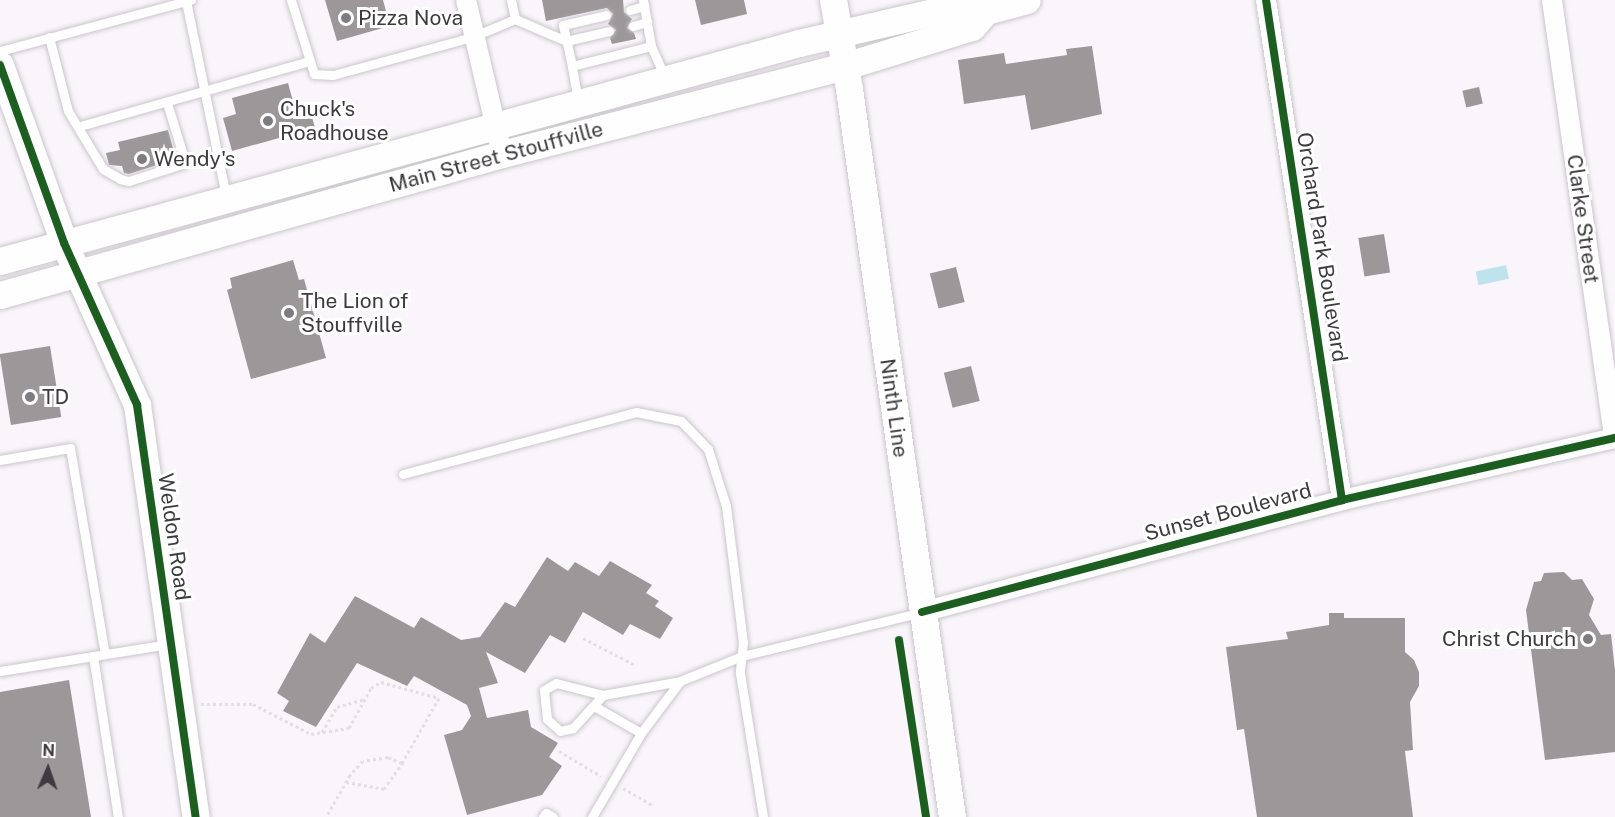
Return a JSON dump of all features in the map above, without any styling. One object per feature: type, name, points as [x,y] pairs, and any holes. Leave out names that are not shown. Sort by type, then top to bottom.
[{"type":"main road","name":"Ninth Line","points":[[832,0],[845,66],[952,817]]},
{"type":"main road","name":"Main Street Stouffville","points":[[0,261],[838,34],[963,5],[986,11],[1027,0]]},
{"type":"main road","name":"Main Street Stouffville","points":[[0,295],[502,154],[845,66],[972,27],[986,11]]},
{"type":"main road","name":"Weldon Road","points":[[0,65],[64,243],[137,405],[196,817]]},
{"type":"street","points":[[466,0],[471,37],[502,154]]},
{"type":"street","name":"Orchard Park Boulevard","points":[[1266,0],[1342,500]]},
{"type":"street","name":"Clarke Street","points":[[1552,0],[1615,438]]},
{"type":"street","name":"Sunset Boulevard","points":[[922,612],[1342,500],[1615,438]]},
{"type":"lane","points":[[291,0],[314,74],[333,75],[471,37],[515,19],[566,41],[609,31]]},
{"type":"lane","points":[[511,0],[515,19]]},
{"type":"lane","points":[[0,51],[188,1],[227,198]]},
{"type":"lane","points":[[630,10],[643,3],[651,46],[666,80]]},
{"type":"lane","points":[[579,103],[563,25],[606,15]]},
{"type":"lane","points":[[633,26],[647,22]]},
{"type":"lane","points":[[49,38],[68,111],[80,126],[103,169],[120,179],[179,168],[183,155],[167,104]]},
{"type":"lane","points":[[572,66],[651,46]]},
{"type":"lane","points":[[80,126],[167,104],[309,61]]},
{"type":"lane","points":[[403,474],[636,412],[681,421],[708,450],[726,506],[742,656],[740,673],[763,817]]},
{"type":"lane","points":[[0,460],[70,448],[105,654]]},
{"type":"lane","points":[[603,695],[573,728],[560,731],[547,719],[544,690],[556,683],[603,695],[680,681],[742,656],[922,612]]},
{"type":"lane","points":[[0,671],[171,644]]},
{"type":"lane","points":[[93,656],[118,817]]},
{"type":"lane","points":[[592,817],[642,733],[680,681]]},
{"type":"lane","points":[[594,706],[642,733]]},
{"type":"lane","points":[[543,817],[546,813],[553,817]]},
{"type":"path","points":[[583,638],[635,665]]},
{"type":"path","points":[[180,706],[253,704],[311,734],[349,728],[371,688],[381,682],[439,698],[402,763],[384,789],[346,782]]},
{"type":"path","points":[[322,732],[337,707],[365,699]]},
{"type":"path","points":[[326,817],[346,782],[363,761],[388,757],[402,763]]},
{"type":"water","points":[[1506,265],[1509,279],[1479,285],[1476,271]]},
{"type":"building","points":[[325,0],[383,0],[390,26],[337,41]]},
{"type":"building","points":[[542,0],[623,0],[624,12],[632,19],[627,28],[634,33],[636,39],[612,44],[610,38],[616,30],[608,24],[613,14],[607,8],[546,21]]},
{"type":"building","points":[[695,0],[744,0],[747,14],[701,25]]},
{"type":"building","points":[[1092,46],[1102,114],[1031,130],[1025,95],[964,104],[958,60],[1004,53],[1006,64],[1067,55],[1066,49]]},
{"type":"building","name":"Chuck's Roadhouse","points":[[288,83],[295,109],[309,106],[315,128],[232,151],[223,118],[236,114],[232,98]]},
{"type":"building","points":[[1479,87],[1483,104],[1466,107],[1462,91]]},
{"type":"building","name":"Wendy's","points":[[168,130],[176,159],[129,174],[124,173],[122,166],[109,165],[106,153],[120,150],[118,142]]},
{"type":"building","points":[[1384,234],[1390,273],[1364,277],[1358,238]]},
{"type":"building","points":[[293,260],[299,280],[304,279],[326,358],[251,379],[227,290],[232,288],[230,278]]},
{"type":"building","points":[[956,267],[965,302],[939,308],[930,274]]},
{"type":"building","name":"TD","points":[[50,346],[61,417],[11,425],[0,354]]},
{"type":"building","points":[[971,366],[980,401],[953,408],[944,373]]},
{"type":"building","points":[[547,557],[568,571],[575,562],[599,576],[610,561],[652,585],[646,593],[659,601],[655,606],[673,618],[660,639],[630,624],[623,635],[583,612],[565,643],[550,635],[525,673],[486,652],[498,683],[479,688],[487,718],[528,710],[531,727],[558,743],[549,757],[562,766],[542,795],[467,815],[444,735],[462,730],[471,716],[467,705],[414,676],[407,686],[357,663],[316,727],[283,711],[289,701],[277,693],[310,633],[325,643],[355,596],[414,628],[421,617],[461,640],[480,637],[505,602],[515,607]]},
{"type":"building","points":[[1564,572],[1572,580],[1582,579],[1594,599],[1589,615],[1601,635],[1611,634],[1615,670],[1615,752],[1545,760],[1526,610],[1534,582],[1541,581],[1544,573]]},
{"type":"building","points":[[1329,613],[1344,613],[1344,618],[1405,618],[1405,652],[1414,660],[1419,672],[1419,686],[1410,702],[1413,750],[1405,751],[1413,817],[1257,817],[1244,729],[1237,730],[1226,647],[1288,639],[1286,632],[1329,625]]},
{"type":"building","points":[[69,680],[91,817],[0,817],[0,692]]},
{"type":"cycle path","points":[[1266,0],[1342,500]]},
{"type":"cycle path","points":[[0,65],[64,243],[137,405],[196,817]]},
{"type":"cycle path","points":[[922,612],[1342,500],[1615,438]]},
{"type":"cycle path","points":[[899,640],[926,817]]},
{"type":"place","name":"Pizza Nova","points":[[346,18]]},
{"type":"place","name":"Chuck's Roadhouse","points":[[268,121]]},
{"type":"place","name":"Wendy's","points":[[142,159]]},
{"type":"place","name":"The Lion of Stouffville","points":[[289,313]]},
{"type":"place","name":"TD","points":[[30,397]]},
{"type":"place","name":"Christ Church","points":[[1588,639]]}]
